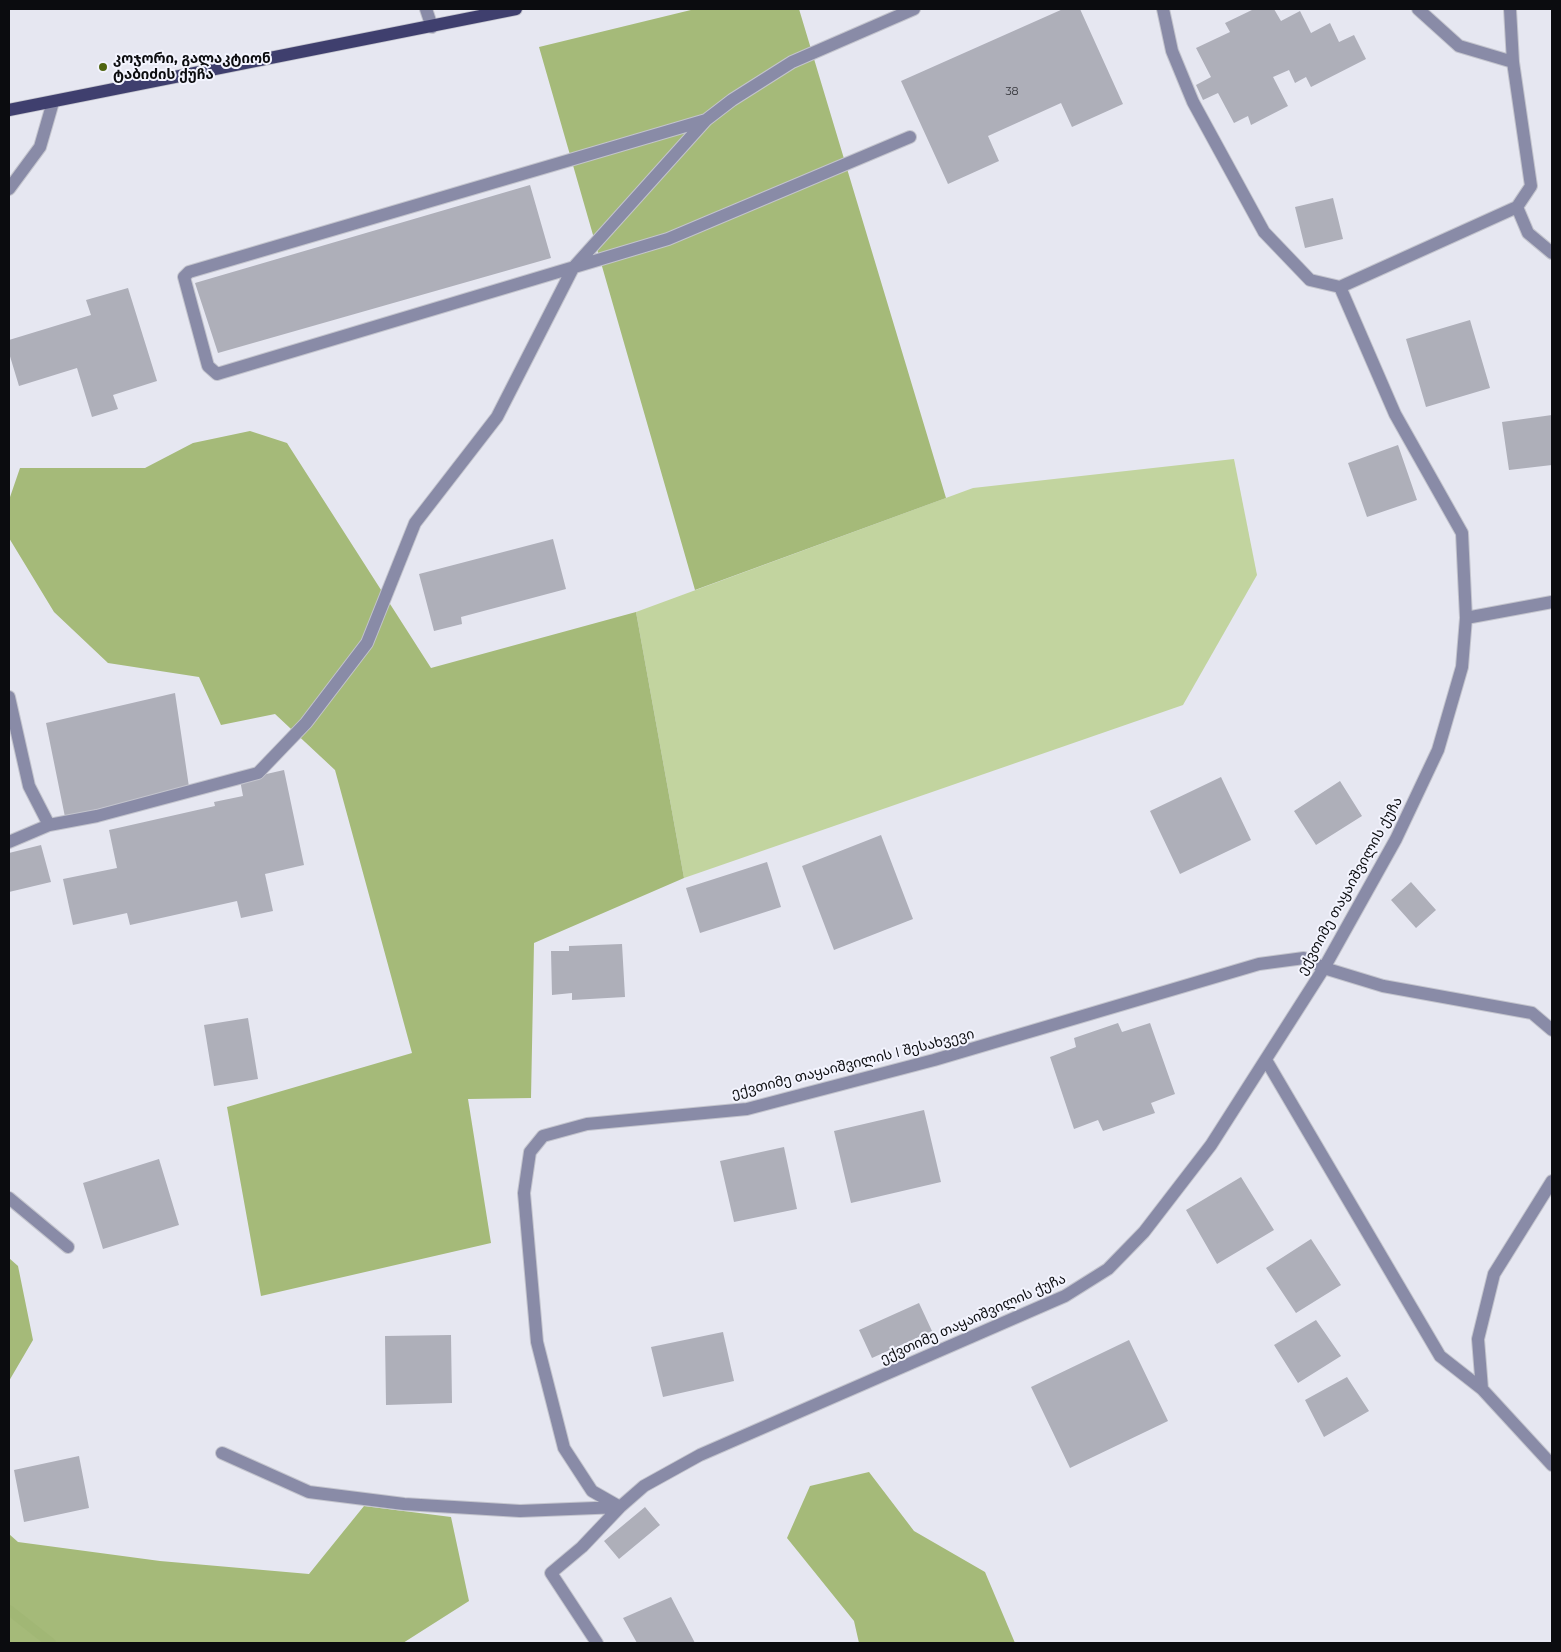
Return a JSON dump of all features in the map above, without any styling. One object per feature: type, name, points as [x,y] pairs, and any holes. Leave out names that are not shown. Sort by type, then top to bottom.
[{"type":"main road","points":[[9,110],[516,9]]},
{"type":"street","points":[[426,9],[432,27]]},
{"type":"street","points":[[9,842],[49,825],[97,816],[258,773],[306,723],[367,643],[415,523],[497,417],[573,268],[706,120],[732,100],[792,62],[914,9]]},
{"type":"street","points":[[1163,9],[1172,51],[1193,102],[1264,232],[1310,280],[1340,287],[1517,207],[1531,186],[1513,62],[1510,9]]},
{"type":"street","points":[[1418,9],[1459,46],[1513,62]]},
{"type":"street","points":[[9,189],[40,147],[53,102]]},
{"type":"street","points":[[706,120],[190,272],[184,277],[208,366],[216,374],[668,239],[910,137]]},
{"type":"street","points":[[1517,207],[1528,234],[1552,253]]},
{"type":"street","name":"ექვთიმე თაყაიშვილის ქუჩა","points":[[597,1643],[551,1573],[582,1547],[620,1507],[644,1486],[700,1455],[1065,1296],[1108,1269],[1144,1232],[1211,1145],[1324,968],[1396,839],[1438,750],[1462,667],[1466,618],[1462,533],[1395,414],[1340,287]]},
{"type":"street","points":[[1466,618],[1552,602]]},
{"type":"street","points":[[9,697],[29,786],[49,825]]},
{"type":"street","name":"ექვთიმე თაყაიშვილის I შესახვევი","points":[[620,1507],[592,1491],[564,1448],[538,1342],[524,1193],[530,1152],[543,1136],[587,1124],[747,1109],[943,1057],[1259,964],[1304,958],[1324,968],[1383,986],[1532,1013],[1552,1030]]},
{"type":"street","points":[[1266,1060],[1440,1356],[1482,1389],[1552,1465]]},
{"type":"street","points":[[1482,1389],[1478,1339],[1494,1274],[1552,1181]]},
{"type":"street","points":[[9,1198],[68,1247]]},
{"type":"street","points":[[222,1454],[309,1492],[404,1504],[520,1511],[620,1507]]},
{"type":"green space","points":[[695,9],[799,9],[946,498],[695,590],[539,47]]},
{"type":"green space","points":[[250,431],[287,443],[431,668],[636,612],[684,878],[534,943],[531,1098],[468,1099],[491,1243],[261,1296],[227,1107],[412,1053],[335,770],[275,714],[221,725],[199,677],[108,663],[54,612],[9,538],[9,500],[20,468],[145,468],[193,443]]},
{"type":"green space","points":[[1234,459],[1257,575],[1183,705],[684,878],[636,612],[973,488]]},
{"type":"green space","points":[[9,1258],[18,1266],[33,1340],[9,1381]]},
{"type":"green space","points":[[869,1472],[914,1531],[985,1572],[1015,1643],[859,1643],[854,1621],[787,1538],[810,1486]]},
{"type":"green space","points":[[364,1506],[451,1517],[469,1601],[403,1643],[9,1643],[9,1534],[18,1542],[160,1561],[309,1574]]},
{"type":"building","points":[[1063,9],[1080,9],[1123,104],[1072,127],[1061,103],[988,136],[999,161],[948,184],[901,81]]},
{"type":"building","points":[[1254,9],[1274,9],[1281,21],[1300,11],[1311,33],[1330,23],[1339,42],[1354,35],[1366,59],[1311,87],[1306,77],[1295,83],[1289,70],[1273,77],[1288,106],[1251,125],[1248,116],[1234,123],[1218,93],[1203,100],[1196,85],[1211,77],[1196,48],[1230,32],[1225,23]]},
{"type":"building","points":[[530,185],[551,258],[218,353],[195,283]]},
{"type":"building","points":[[1333,198],[1343,239],[1305,248],[1295,207]]},
{"type":"building","points":[[128,288],[157,381],[113,395],[118,409],[92,417],[77,368],[19,386],[9,353],[9,340],[91,315],[86,300]]},
{"type":"building","points":[[1470,320],[1490,388],[1426,407],[1406,339]]},
{"type":"building","points":[[1552,415],[1552,465],[1509,470],[1502,422]]},
{"type":"building","points":[[1398,445],[1417,500],[1367,517],[1348,463]]},
{"type":"building","points":[[553,539],[566,589],[461,617],[462,624],[434,631],[419,574]]},
{"type":"building","points":[[175,693],[189,787],[65,817],[46,723]]},
{"type":"building","points":[[284,770],[304,865],[265,874],[273,911],[241,918],[237,901],[130,925],[127,913],[73,925],[63,879],[117,868],[109,830],[215,806],[214,802],[243,796],[240,780]]},
{"type":"building","points":[[1221,777],[1251,840],[1180,874],[1150,811]]},
{"type":"building","points":[[1340,781],[1362,816],[1316,845],[1294,811]]},
{"type":"building","points":[[881,835],[913,919],[834,950],[802,866]]},
{"type":"building","points":[[41,845],[51,882],[9,892],[9,853]]},
{"type":"building","points":[[767,862],[781,907],[700,933],[686,888]]},
{"type":"building","points":[[1411,882],[1436,910],[1416,928],[1391,900]]},
{"type":"building","points":[[622,944],[625,997],[572,1000],[572,993],[552,995],[551,951],[569,951],[569,946]]},
{"type":"building","points":[[248,1018],[258,1079],[214,1086],[204,1025]]},
{"type":"building","points":[[1118,1023],[1122,1032],[1150,1023],[1175,1094],[1151,1103],[1155,1113],[1103,1131],[1098,1120],[1074,1129],[1050,1057],[1076,1047],[1074,1038]]},
{"type":"building","points":[[924,1110],[941,1182],[851,1203],[834,1131]]},
{"type":"building","points":[[784,1147],[797,1209],[734,1222],[720,1161]]},
{"type":"building","points":[[159,1159],[179,1225],[103,1249],[83,1183]]},
{"type":"building","points":[[1241,1177],[1274,1230],[1217,1264],[1186,1210]]},
{"type":"building","points":[[1311,1239],[1341,1285],[1296,1313],[1266,1268]]},
{"type":"building","points":[[919,1303],[932,1331],[872,1358],[859,1330]]},
{"type":"building","points":[[1316,1320],[1341,1356],[1298,1383],[1274,1345]]},
{"type":"building","points":[[723,1332],[734,1381],[663,1397],[651,1347]]},
{"type":"building","points":[[451,1335],[452,1403],[386,1405],[385,1336]]},
{"type":"building","points":[[1129,1340],[1168,1421],[1070,1468],[1031,1387]]},
{"type":"building","points":[[1347,1377],[1369,1411],[1324,1437],[1305,1400]]},
{"type":"building","points":[[79,1456],[89,1508],[24,1522],[14,1470]]},
{"type":"building","points":[[645,1507],[660,1525],[619,1559],[604,1541]]},
{"type":"building","points":[[671,1597],[695,1643],[637,1643],[623,1618]]},
{"type":"waterway","points":[[9,1610],[51,1643]]},
{"type":"place","name":"კოჯორი, გალაკტიონ ტაბიძის ქუჩა","points":[[103,67]]}]
